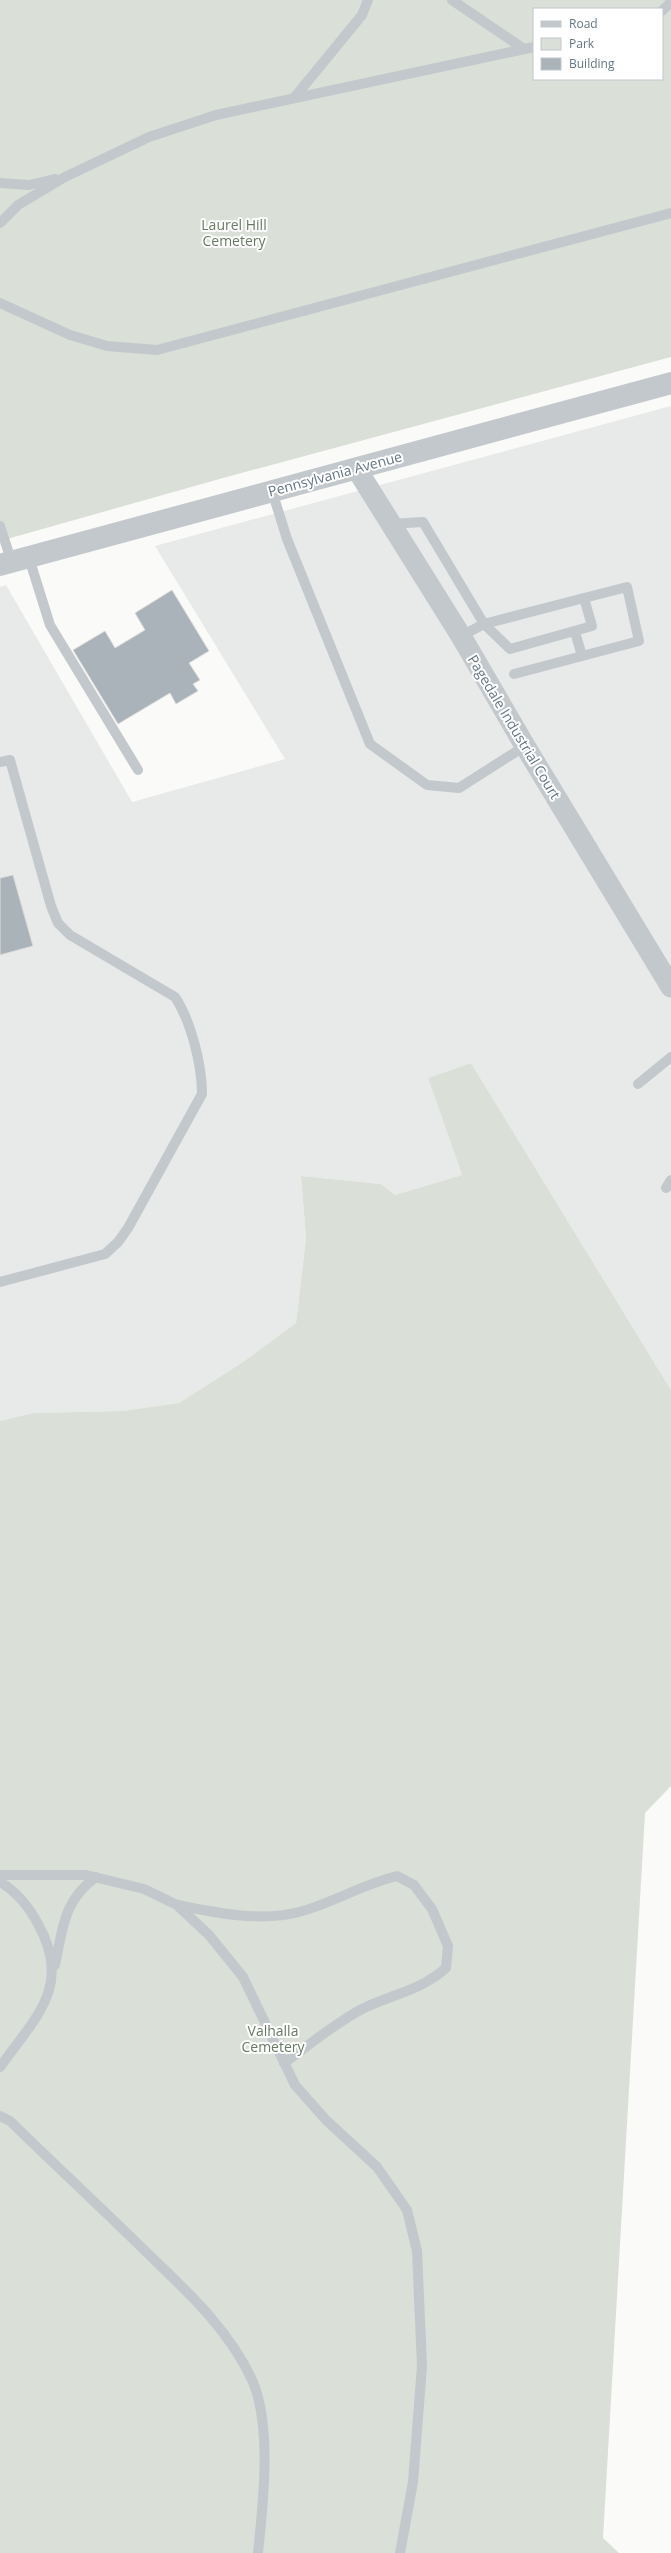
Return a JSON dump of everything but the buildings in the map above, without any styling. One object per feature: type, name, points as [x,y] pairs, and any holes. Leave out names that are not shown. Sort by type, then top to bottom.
[{"type":"street","name":"Pennsylvania Avenue","points":[[14,562],[671,383]]},
{"type":"street","name":"Pagedale Industrial Court","points":[[356,468],[461,636],[525,746],[671,987]]},
{"type":"lane","points":[[294,98],[362,15],[368,0]]},
{"type":"lane","points":[[452,0],[529,48]]},
{"type":"lane","points":[[663,10],[671,2]]},
{"type":"lane","points":[[0,223],[18,205],[65,177],[149,137],[216,115],[529,48]]},
{"type":"lane","points":[[0,184],[29,185],[65,177]]},
{"type":"lane","points":[[0,303],[70,335],[107,346],[157,350],[671,213]]},
{"type":"lane","points":[[272,491],[287,539],[370,744],[427,785],[458,788],[525,746]]},
{"type":"lane","points":[[390,524],[424,522],[484,624],[510,649],[592,626],[584,598]]},
{"type":"lane","points":[[0,526],[14,562],[50,625],[138,770]]},
{"type":"lane","points":[[461,636],[484,624],[627,587],[639,641],[514,674]]},
{"type":"lane","points":[[575,632],[582,656]]},
{"type":"lane","points":[[0,762],[10,760],[51,906],[58,923],[70,935],[175,997],[184,1011],[202,1077],[202,1094],[128,1228],[118,1242],[105,1254],[0,1282]]},
{"type":"lane","points":[[638,1084],[671,1057]]},
{"type":"lane","points":[[0,1875],[96,1877],[144,1889],[177,1905],[208,1912],[261,1916],[298,1912],[377,1881],[397,1876],[414,1884],[432,1909],[448,1946],[446,1968],[431,1982],[362,2009],[332,2028],[284,2063]]},
{"type":"lane","points":[[0,2067],[32,2025],[48,1996],[71,1901],[83,1886],[96,1877]]},
{"type":"lane","points":[[0,1882],[13,1890],[32,1914],[48,1941],[54,1969]]},
{"type":"lane","points":[[177,1905],[209,1935],[243,1977],[295,2085],[326,2120],[376,2167],[407,2210],[417,2251],[422,2366],[413,2482],[400,2553]]},
{"type":"lane","points":[[0,2116],[10,2121],[201,2305],[233,2346],[253,2382],[262,2419],[265,2491],[258,2553]]},
{"type":"shaded area","points":[[671,406],[671,1390],[471,1063],[428,1078],[462,1175],[395,1195],[381,1184],[301,1176],[306,1238],[296,1323],[243,1362],[179,1403],[122,1411],[33,1413],[0,1421],[0,587],[6,585],[132,802],[285,759],[155,546]]},
{"type":"green space","name":"Laurel Hill Cemetery","points":[[0,0],[671,0],[671,357],[223,478],[0,541]]},
{"type":"green space","name":"Valhalla Cemetery","points":[[471,1063],[671,1390],[671,1786],[645,1813],[603,2538],[619,2553],[0,2553],[0,1421],[33,1413],[122,1411],[179,1403],[243,1362],[296,1323],[306,1238],[301,1176],[381,1184],[395,1195],[462,1175],[428,1078]]}]
